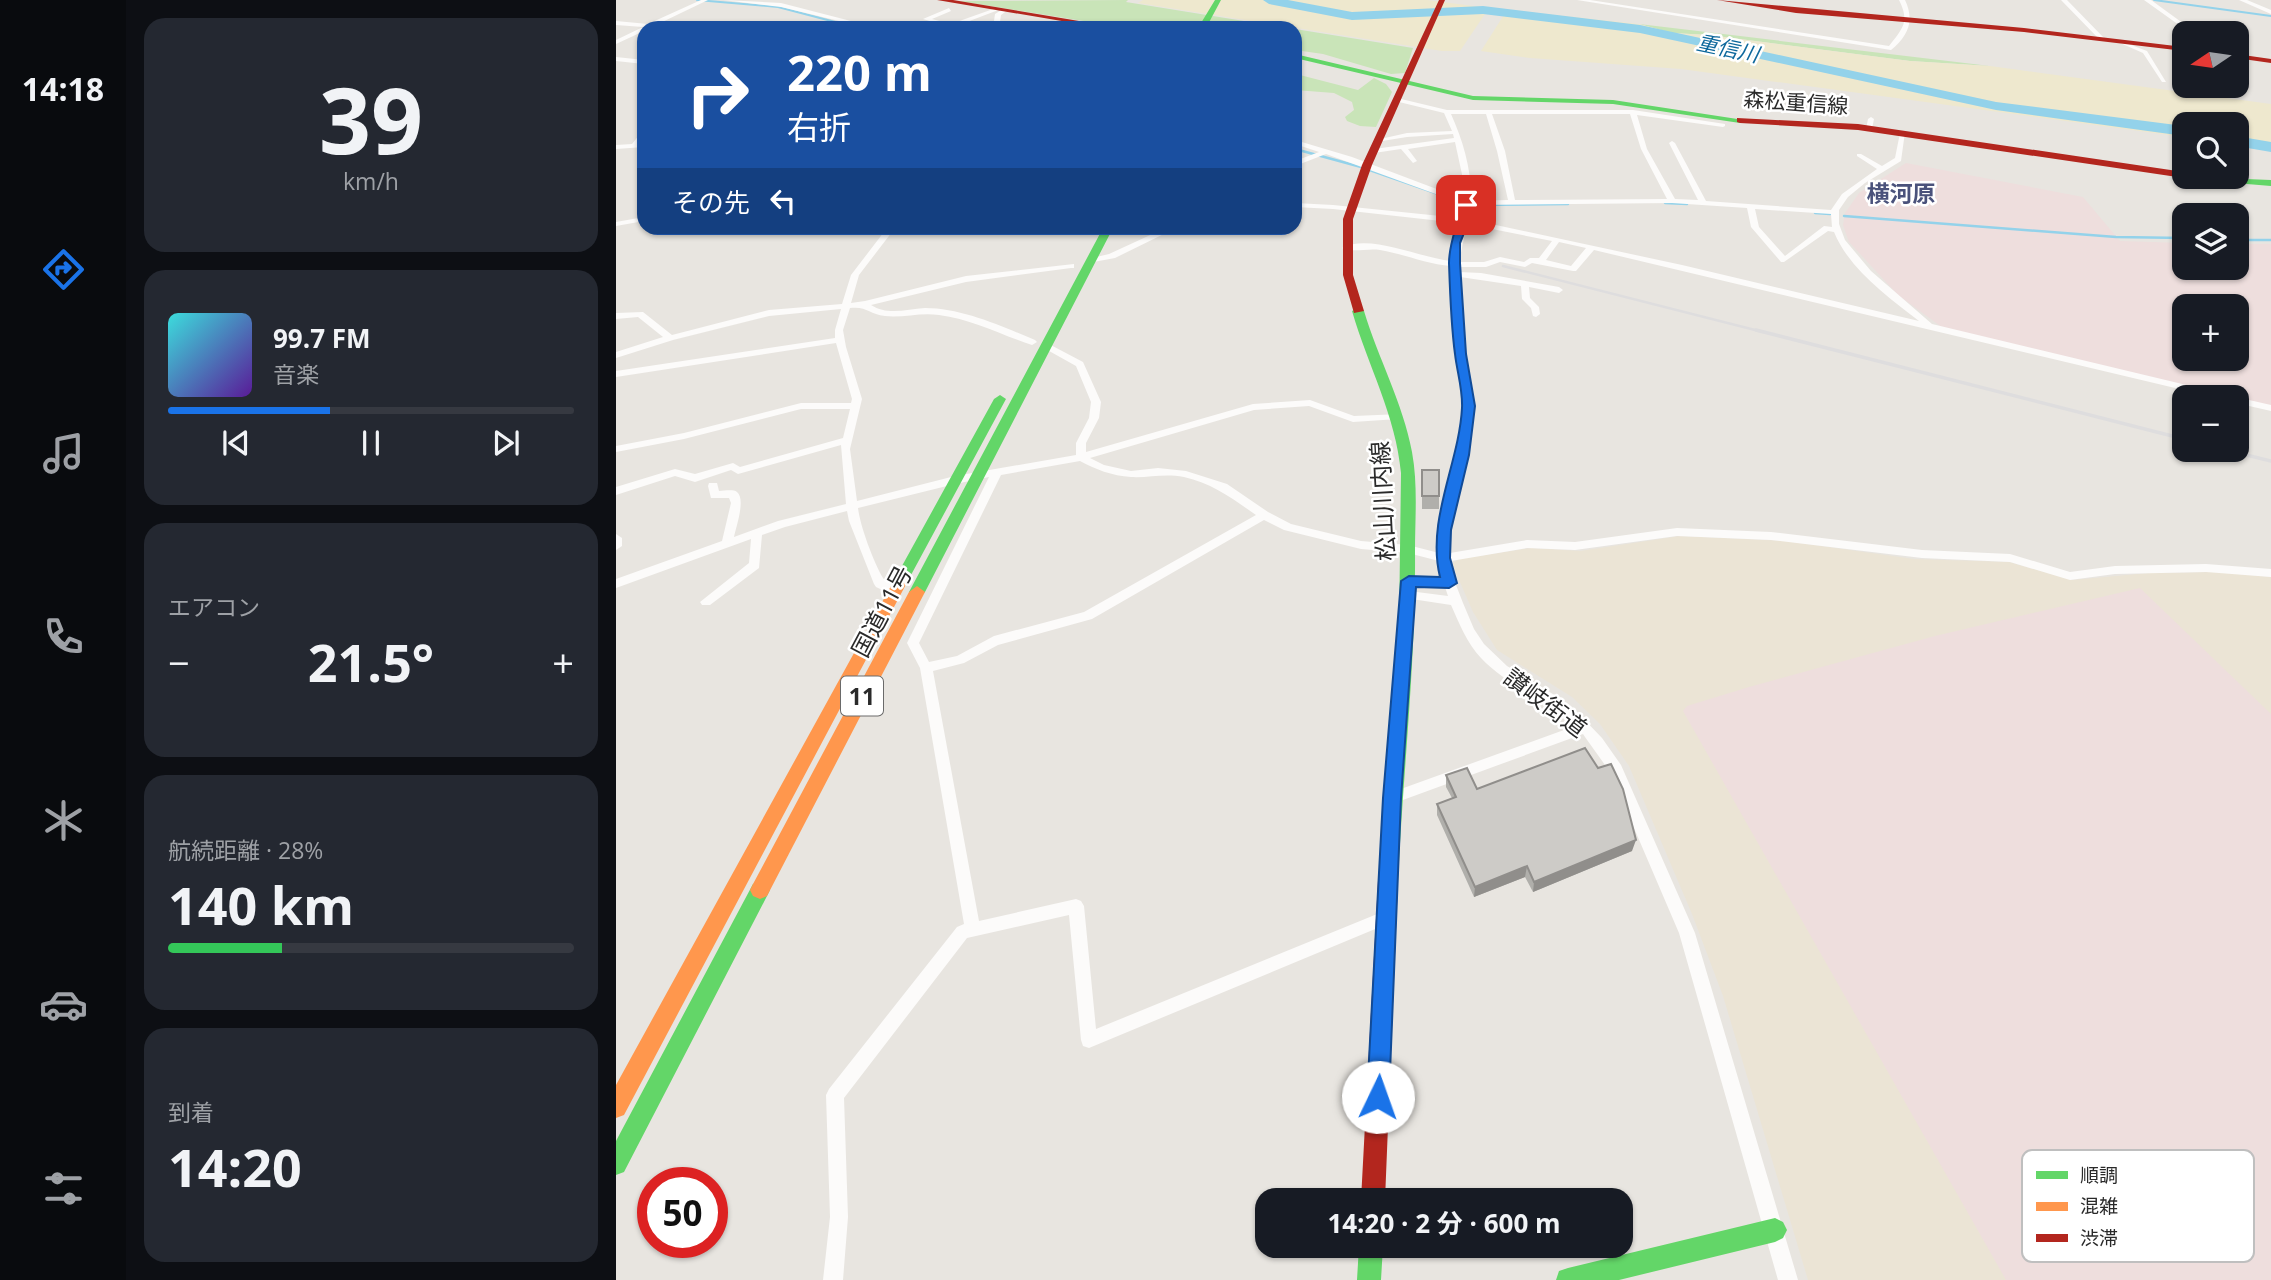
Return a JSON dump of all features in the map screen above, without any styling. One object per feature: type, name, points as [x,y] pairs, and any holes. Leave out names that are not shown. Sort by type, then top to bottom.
[{"type":"main road","points":[[1206,21],[1218,0]]},
{"type":"main road","points":[[1217,21],[1228,0]]},
{"type":"main road","name":"松山川内線","points":[[1374,1188],[1392,798],[1409,588],[1406,455],[1398,416],[1364,335],[1348,275],[1346,248],[1348,219],[1373,153],[1442,0]]},
{"type":"main road","points":[[1720,0],[2102,38],[2148,48],[2172,49]]},
{"type":"main road","points":[[945,5],[1002,9],[1075,21]]},
{"type":"main road","name":"森松重信線","points":[[1302,57],[1408,77],[1458,96],[1612,102],[1729,119],[1870,124],[1903,133],[2172,173]]},
{"type":"main road","points":[[2249,58],[2271,61]]},
{"type":"main road","points":[[2249,181],[2271,183]]},
{"type":"main road","name":"国道11号","points":[[616,1164],[977,477],[1039,343],[1071,266],[1089,235]]},
{"type":"main road","name":"国道11号","points":[[616,1107],[955,480],[1091,261],[1104,235]]},
{"type":"main road","points":[[1568,1280],[1775,1230]]},
{"type":"main road","points":[[1370,1280],[1371,1258]]},
{"type":"street","points":[[661,21],[705,0]]},
{"type":"street","points":[[726,0],[781,5],[849,21]]},
{"type":"street","points":[[1580,0],[1891,48],[1910,21],[1910,15],[1902,0]]},
{"type":"street","points":[[2064,0],[2102,38]]},
{"type":"street","points":[[2147,0],[2177,21]]},
{"type":"street","points":[[2242,0],[2271,12]]},
{"type":"street","points":[[932,21],[926,19],[945,5]]},
{"type":"street","points":[[967,21],[1002,9]]},
{"type":"street","points":[[997,21],[1002,9]]},
{"type":"street","points":[[616,23],[637,26]]},
{"type":"street","points":[[616,41],[637,32]]},
{"type":"street","points":[[2148,48],[2164,81]]},
{"type":"street","points":[[616,59],[637,61]]},
{"type":"street","points":[[1397,100],[1447,112],[1633,112],[1723,125]]},
{"type":"street","points":[[1488,111],[1501,150],[1512,202]]},
{"type":"street","name":"讃岐街道","points":[[1447,112],[1466,174],[1464,221],[1455,243],[1455,274],[1460,354],[1469,406],[1462,455],[1444,530],[1443,558],[1449,583],[1470,632],[1485,654],[1509,675],[1558,704],[1603,748],[1616,769],[1687,933],[1788,1280]]},
{"type":"street","points":[[1633,112],[1644,149],[1672,201]]},
{"type":"street","points":[[1373,153],[1421,133],[1455,136]]},
{"type":"street","points":[[1903,133],[1900,156],[1844,196],[1834,212],[1835,230],[1842,243],[1882,286],[1932,327]]},
{"type":"street","points":[[1302,144],[1324,152],[1373,153],[1455,136]]},
{"type":"street","points":[[616,147],[635,144],[637,141]]},
{"type":"street","points":[[1672,143],[1703,202]]},
{"type":"street","points":[[1403,147],[1413,161]]},
{"type":"street","points":[[1302,161],[1324,152]]},
{"type":"street","points":[[1373,153],[1466,204],[1672,201],[1834,212]]},
{"type":"street","points":[[1859,155],[1883,169]]},
{"type":"street","points":[[1302,206],[1464,221],[1557,240],[2174,385]]},
{"type":"street","points":[[1750,207],[1755,227],[1784,260],[1827,228],[1835,230]]},
{"type":"street","points":[[616,224],[637,220]]},
{"type":"street","points":[[886,235],[855,275],[840,321],[839,340],[854,387],[856,405],[845,449],[854,521],[880,584],[895,592]]},
{"type":"street","points":[[1091,261],[1112,256],[1156,235]]},
{"type":"street","points":[[1542,261],[1557,240]]},
{"type":"street","points":[[1346,248],[1363,244],[1438,262],[1486,265]]},
{"type":"street","points":[[1481,276],[1492,259],[1499,258],[1525,265],[1530,260],[1542,261],[1573,269],[1591,248]]},
{"type":"street","points":[[616,355],[768,313],[864,304],[965,279],[1071,266]]},
{"type":"street","points":[[1455,274],[1559,290]]},
{"type":"street","points":[[1525,284],[1526,299],[1535,307],[1536,314]]},
{"type":"street","points":[[864,304],[870,310],[878,312],[939,313],[1004,330],[1039,343],[1080,364],[1096,402],[1094,418],[1080,443],[1081,457]]},
{"type":"street","points":[[616,316],[640,314],[670,338]]},
{"type":"street","points":[[616,374],[839,340]]},
{"type":"street","points":[[616,584],[757,533],[852,506],[955,480],[1081,457],[1254,407],[1310,403],[1353,419],[1398,416]]},
{"type":"street","points":[[2249,403],[2271,408]]},
{"type":"street","points":[[616,449],[684,436],[801,406],[856,405]]},
{"type":"street","points":[[616,491],[674,472],[688,478],[733,466],[738,471],[847,440]]},
{"type":"street","points":[[1081,457],[1101,468],[1131,474],[1158,471],[1186,474],[1223,487],[1264,515],[1288,527],[1361,545],[1408,549],[1443,558],[1528,544],[1575,546],[1676,532],[1771,536],[1922,554],[2010,558],[2070,576],[2115,570],[2206,568],[2271,573]]},
{"type":"street","points":[[973,930],[926,668],[913,643],[996,474]]},
{"type":"street","points":[[713,486],[715,495],[733,494],[736,503],[727,544]]},
{"type":"street","points":[[926,668],[960,660],[994,641],[1088,616],[1264,515]]},
{"type":"street","points":[[706,602],[755,565],[757,533]]},
{"type":"street","points":[[616,538],[616,546]]},
{"type":"street","points":[[1409,588],[1449,583]]},
{"type":"street","points":[[1409,588],[1456,601]]},
{"type":"street","points":[[1392,798],[1585,728]]},
{"type":"street","points":[[833,1280],[839,1217],[835,1095],[962,932],[1076,906],[1089,1041],[1387,917]]},
{"type":"shaded area","points":[[1906,163],[2083,197],[2120,241],[2172,243],[2172,280],[2249,280],[2249,244],[2271,244],[2271,406],[2249,401],[2249,385],[2183,385],[1943,328],[1898,295],[1849,242],[1843,225],[1845,213],[1859,193]]},
{"type":"shaded area","points":[[1680,536],[1785,541],[1914,559],[2009,562],[2072,580],[2149,573],[2217,572],[2271,577],[2271,1280],[1808,1280],[1723,996],[1692,914],[1629,766],[1600,724],[1572,697],[1497,650],[1473,612],[1452,564],[1459,559],[1531,548],[1580,551]]},
{"type":"shaded area","points":[[2140,588],[2271,714],[2271,1280],[2006,1280],[1683,711],[1687,706],[1749,687],[1935,636]]},
{"type":"green space","points":[[1128,0],[1126,2],[1244,21],[1084,21],[958,1]]},
{"type":"green space","points":[[1639,24],[1990,66],[1910,61],[1709,35],[1672,33]]},
{"type":"green space","points":[[1302,30],[1413,48],[1405,73],[1391,74],[1323,54],[1302,51]]},
{"type":"green space","points":[[1302,76],[1358,90],[1374,78],[1386,84],[1392,92],[1376,127],[1360,126],[1347,121],[1345,117],[1354,110],[1352,102],[1334,93],[1302,91]]},
{"type":"sand","points":[[1143,0],[1427,0],[1489,8],[1460,51],[1442,51],[1302,29],[1302,21],[1252,21],[1138,3]]},
{"type":"sand","points":[[1507,10],[1639,24],[1672,33],[1709,35],[1910,61],[1990,66],[2172,91],[2172,98],[2227,98],[2271,104],[2271,151],[2249,147],[2249,112],[2172,112],[2172,135],[1681,69],[1530,58],[1481,51]]},
{"type":"building","points":[[1422,470],[1439,470],[1439,496],[1422,496]]},
{"type":"building","points":[[1585,748],[1598,768],[1611,764],[1623,789],[1636,840],[1534,882],[1527,866],[1475,887],[1437,804],[1456,797],[1446,775],[1467,768],[1477,789]]},
{"type":"waterway","points":[[697,0],[778,7],[831,21]]},
{"type":"waterway","name":"重信川","points":[[1269,0],[1352,16],[1483,10],[1640,29],[1996,106],[2172,129]]},
{"type":"waterway","points":[[2154,0],[2271,16]]},
{"type":"waterway","name":"重信川","points":[[2249,143],[2271,147]]},
{"type":"waterway","points":[[1302,151],[1361,167],[1470,205],[1568,204]]},
{"type":"waterway","points":[[1665,203],[1687,204]]},
{"type":"waterway","points":[[1815,213],[1830,214]]},
{"type":"waterway","points":[[1844,216],[2116,237],[2172,238]]},
{"type":"waterway","points":[[2249,240],[2271,240]]},
{"type":"railway","points":[[1503,266],[1763,332]]},
{"type":"railway","points":[[1756,330],[2172,436]]},
{"type":"railway","points":[[2249,456],[2271,461]]},
{"type":"traffic: fast","points":[[1206,21],[1218,0]]},
{"type":"traffic: fast","points":[[1302,58],[1473,98],[1613,102],[1740,120]]},
{"type":"traffic: fast","points":[[2249,181],[2271,183]]},
{"type":"traffic: fast","points":[[917,592],[1104,235]]},
{"type":"traffic: fast","points":[[1358,311],[1396,415],[1408,473],[1408,584],[1404,669],[1388,881]]},
{"type":"traffic: fast","points":[[904,575],[1000,399]]},
{"type":"traffic: fast","points":[[616,1164],[760,890]]},
{"type":"traffic: fast","points":[[1568,1280],[1775,1230]]},
{"type":"traffic: fast","points":[[1369,1280],[1370,1258]]},
{"type":"traffic: slow","points":[[616,1107],[904,575]]},
{"type":"traffic: slow","points":[[760,890],[917,592]]},
{"type":"traffic: jam","points":[[940,0],[1073,21]]},
{"type":"traffic: jam","points":[[1358,311],[1348,275],[1348,219],[1367,165],[1442,0]]},
{"type":"traffic: jam","points":[[1720,0],[1796,11],[2024,30],[2172,48]]},
{"type":"traffic: jam","points":[[2249,58],[2271,61]]},
{"type":"traffic: jam","points":[[1740,120],[1858,127],[2172,173]]},
{"type":"traffic: jam","points":[[1374,1188],[1388,881]]},
{"type":"district","name":"横河原","points":[[1901,193]]},
{"type":"route","points":[[1378,1097],[1392,798],[1409,581],[1449,583],[1443,558],[1444,530],[1462,455],[1469,406],[1460,354],[1455,263],[1455,243],[1464,221],[1466,205]]}]
